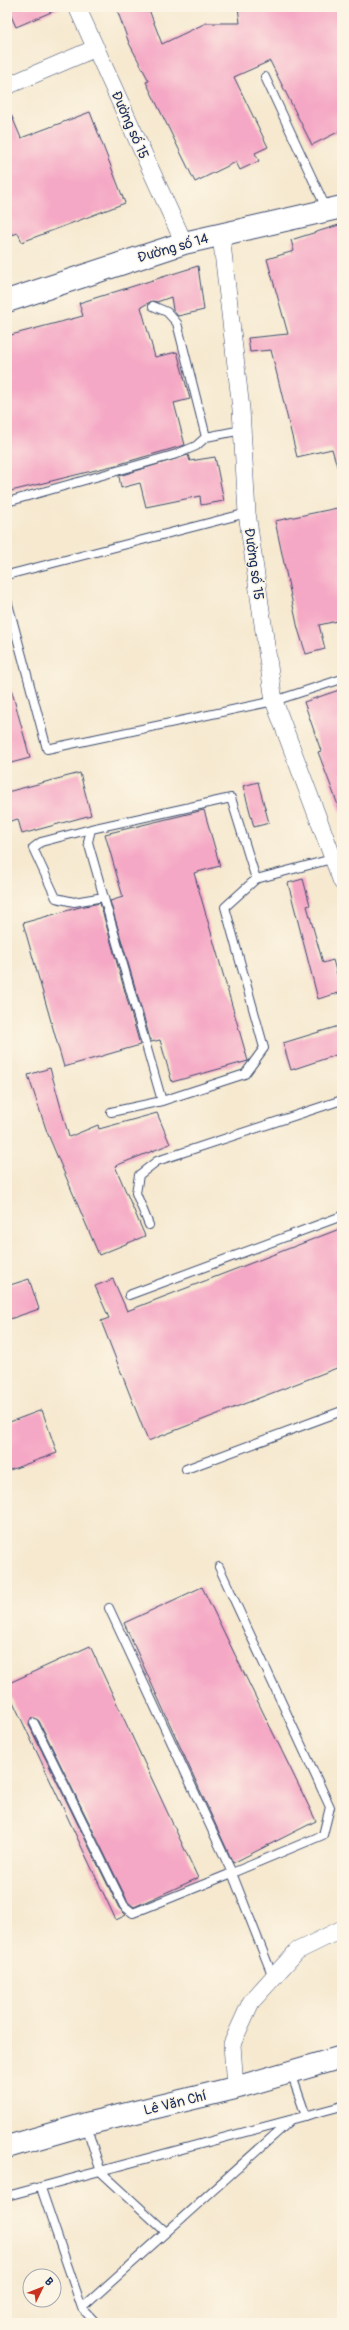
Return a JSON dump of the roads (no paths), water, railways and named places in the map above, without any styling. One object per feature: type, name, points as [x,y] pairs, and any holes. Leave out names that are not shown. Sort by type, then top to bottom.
[{"type":"main road","name":"Đường số 14","points":[[7,302],[184,243],[335,209]]},
{"type":"main road","name":"Lê Văn Chí","points":[[7,2147],[86,2124],[235,2088],[342,2057]]},
{"type":"street","name":"Đường số 15","points":[[77,7],[184,243]]},
{"type":"street","points":[[7,86],[96,48]]},
{"type":"street","name":"Đường số 15","points":[[221,235],[242,430],[247,513],[274,701],[332,859],[342,882]]},
{"type":"street","points":[[235,2088],[232,2044],[251,2002],[297,1951],[342,1929]]},
{"type":"lane","points":[[265,77],[335,209]]},
{"type":"lane","points":[[153,306],[167,312],[177,323],[206,437]]},
{"type":"lane","points":[[7,502],[177,454],[196,446],[206,437],[242,430]]},
{"type":"lane","points":[[7,575],[247,513]]},
{"type":"lane","points":[[7,600],[46,749],[274,701],[342,679]]},
{"type":"lane","points":[[104,897],[74,902],[56,898],[33,848],[41,842],[91,828],[231,798],[256,880]]},
{"type":"lane","points":[[91,828],[88,842],[162,1101]]},
{"type":"lane","points":[[111,1112],[162,1101],[244,1074],[264,1048],[225,907],[256,880],[332,859]]},
{"type":"lane","points":[[149,1225],[136,1193],[139,1175],[157,1161],[342,1100]]},
{"type":"lane","points":[[129,1295],[342,1216]]},
{"type":"lane","points":[[186,1469],[342,1411]]},
{"type":"lane","points":[[34,1722],[124,1906],[133,1913],[323,1834],[330,1807],[219,1567]]},
{"type":"lane","points":[[109,1608],[232,1873],[273,1977]]},
{"type":"lane","points":[[290,2072],[306,2116]]},
{"type":"lane","points":[[7,2196],[101,2172],[342,2106]]},
{"type":"lane","points":[[82,2308],[291,2120]]},
{"type":"lane","points":[[86,2124],[101,2172],[166,2232]]},
{"type":"lane","points":[[41,2188],[82,2308],[96,2323]]}]
